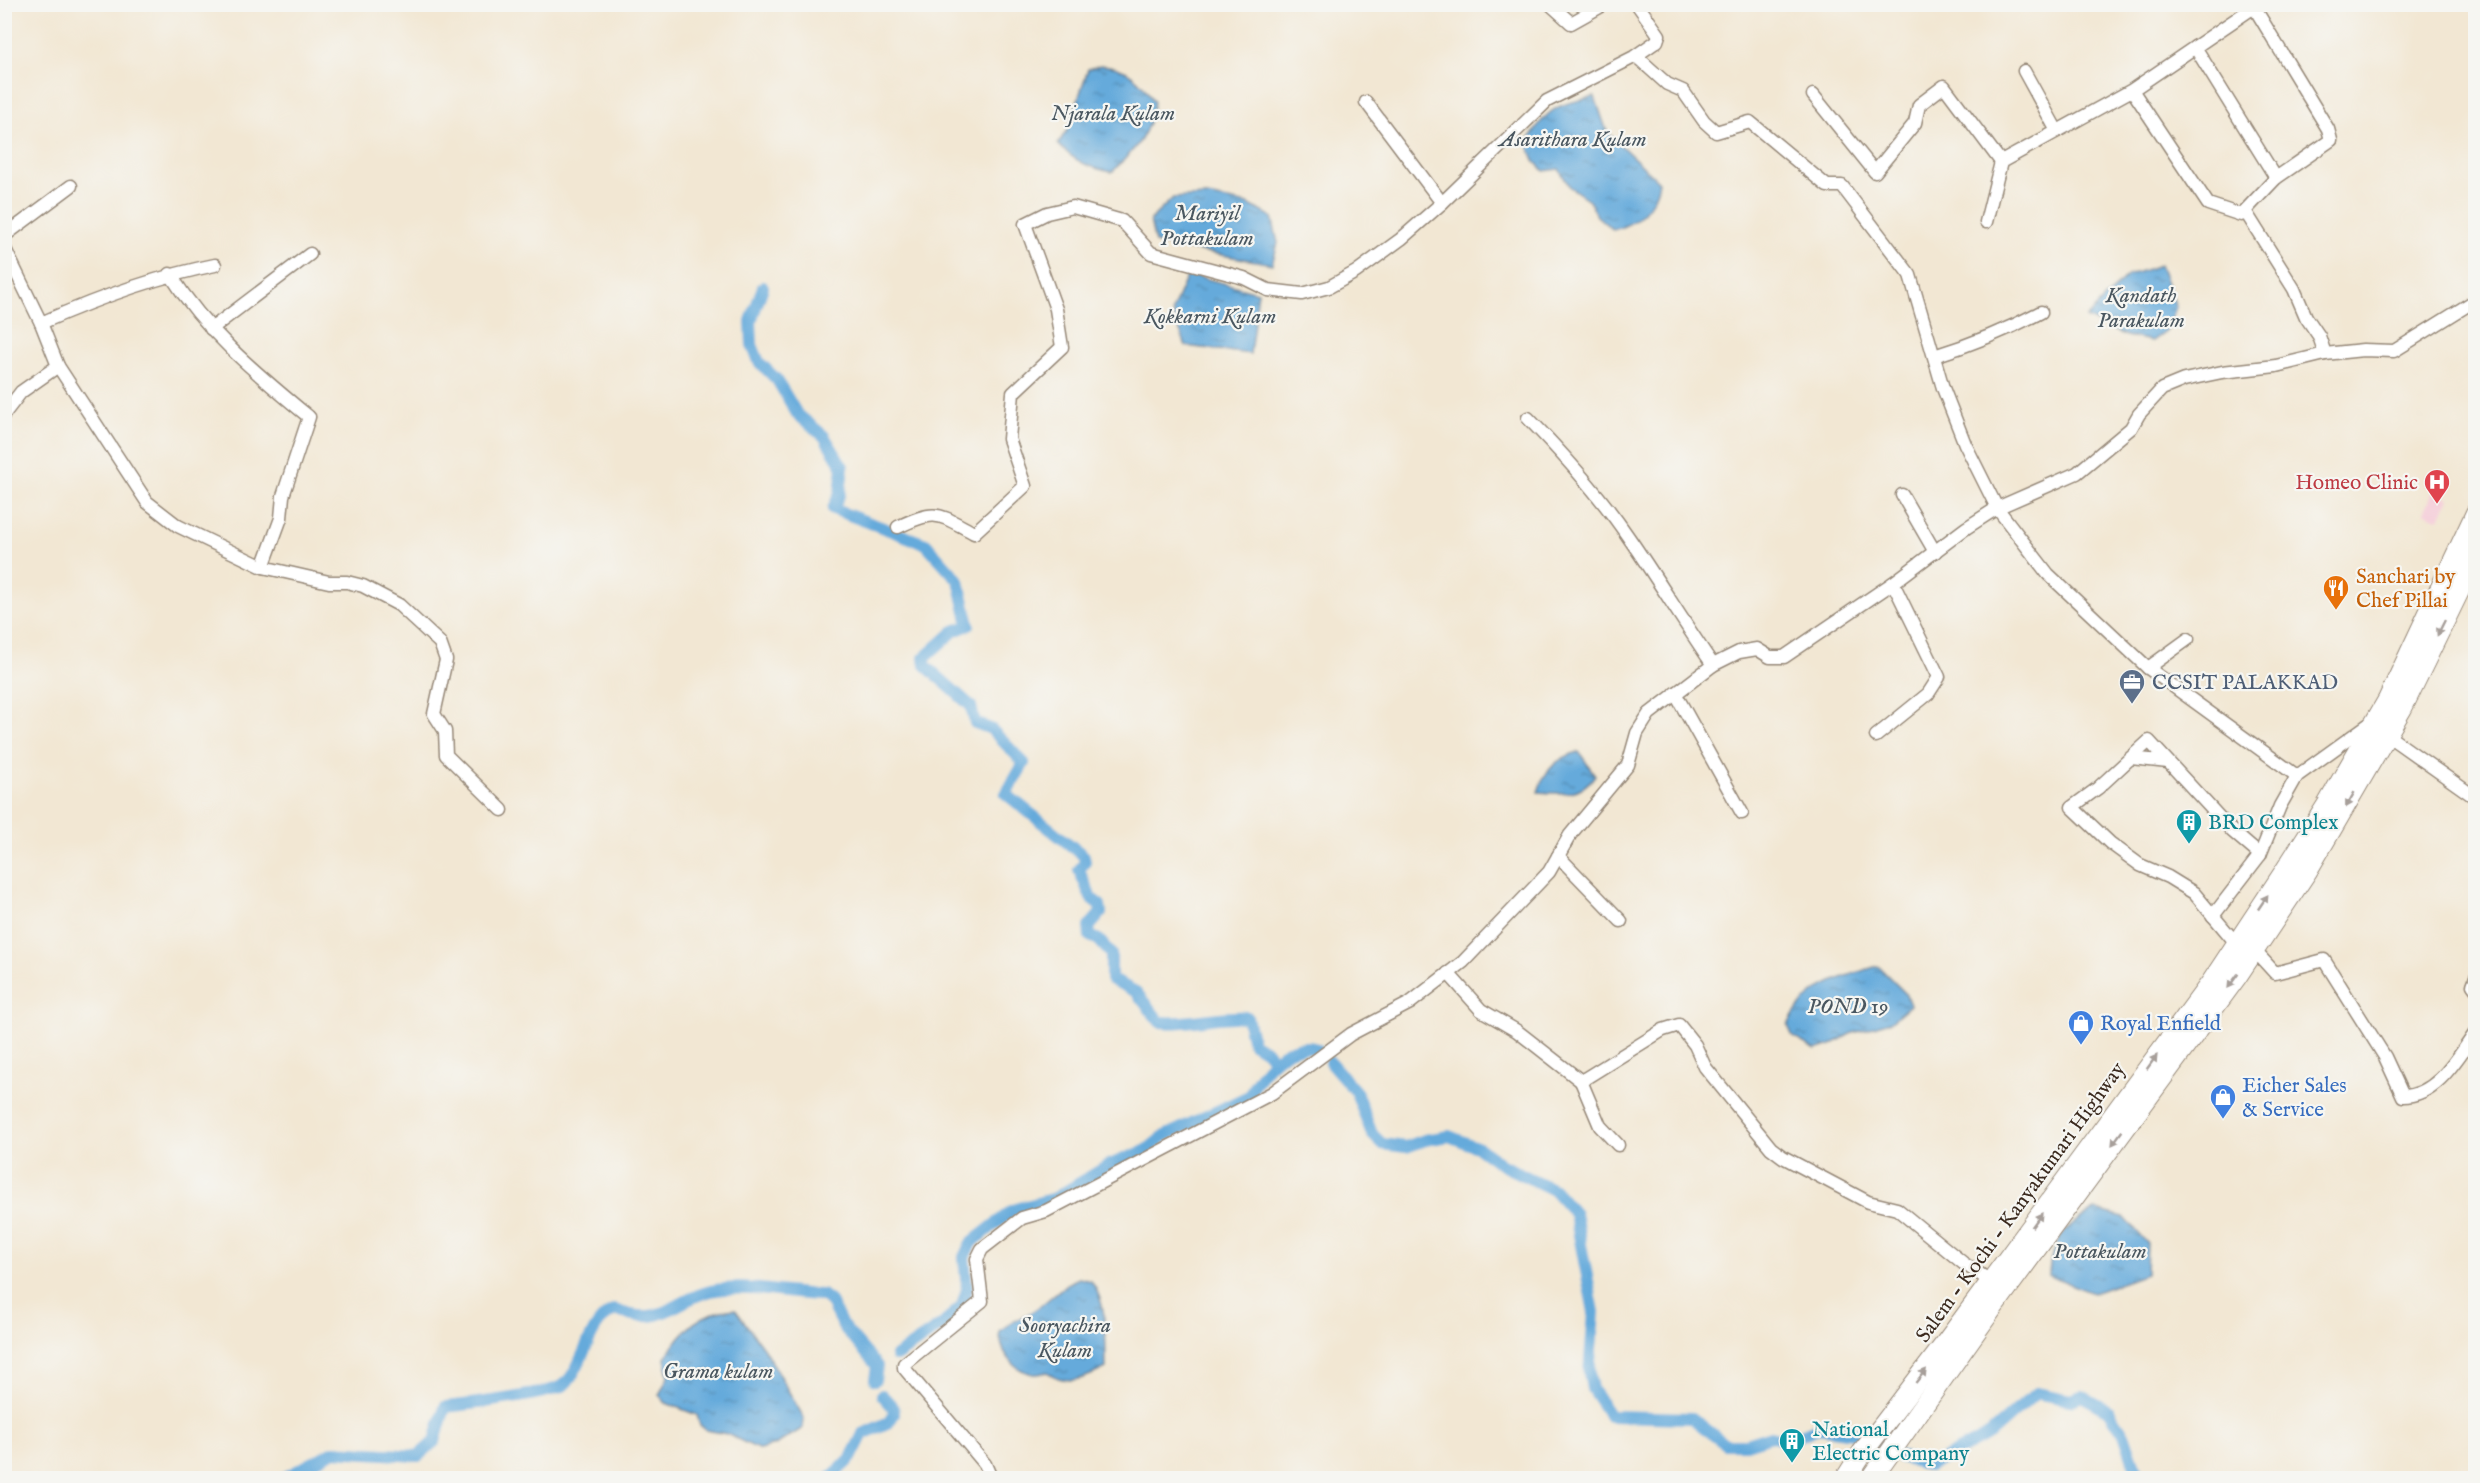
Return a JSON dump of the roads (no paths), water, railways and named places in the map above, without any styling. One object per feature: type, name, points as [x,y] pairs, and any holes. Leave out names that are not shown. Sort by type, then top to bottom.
[{"type":"highway","name":"Salem - Kochi - Kanyakumari Highway","points":[[2395,704],[2475,513]]},
{"type":"highway","name":"Salem - Kochi - Kanyakumari Highway","points":[[1846,1479],[1862,1453],[1992,1281],[2211,983],[2235,942],[2395,704],[2475,556]]},
{"type":"highway","name":"Salem - Kochi - Kanyakumari Highway","points":[[1876,1472],[2254,950],[2307,872],[2380,728]]},
{"type":"street","points":[[1550,4],[1571,24],[1605,4]]},
{"type":"street","points":[[898,527],[923,515],[937,514],[974,533],[1025,486],[1009,440],[1013,393],[1062,347],[1060,324],[1047,279],[1025,224],[1047,213],[1073,207],[1098,212],[1122,221],[1151,253],[1244,278],[1268,290],[1302,294],[1329,286],[1356,272],[1401,239],[1442,203],[1547,101],[1636,56],[1658,41],[1659,34],[1637,4]]},
{"type":"street","points":[[1986,222],[2001,162],[2132,90],[2254,7],[2328,129],[2331,140],[2276,178],[2241,215],[2208,204],[2132,90]]},
{"type":"street","points":[[2195,47],[2276,178]]},
{"type":"street","points":[[1636,56],[1667,84],[1683,91],[1704,121],[1716,132],[1750,122],[1827,186],[1842,186],[1910,275],[1934,356],[1965,444],[1997,508],[2048,574],[2148,668],[2298,776]]},
{"type":"street","points":[[2024,71],[2057,131]]},
{"type":"street","points":[[1813,95],[1875,172],[1915,123],[1919,105],[1944,86],[2001,162]]},
{"type":"street","points":[[1366,102],[1442,203]]},
{"type":"street","points":[[4,236],[71,186]]},
{"type":"street","points":[[2245,211],[2294,289],[2306,317],[2319,336],[2325,354]]},
{"type":"street","points":[[4,247],[41,323],[58,366],[147,502],[178,526],[263,567],[328,582],[347,582],[363,586],[399,605],[440,643],[446,660],[434,714],[445,731],[446,754],[502,810]]},
{"type":"street","points":[[211,329],[310,254]]},
{"type":"street","points":[[41,323],[94,300],[170,274],[215,265]]},
{"type":"street","points":[[170,274],[184,296],[211,329],[246,365],[309,417],[283,496],[281,518],[263,567]]},
{"type":"street","points":[[991,1479],[986,1464],[904,1368],[904,1364],[982,1301],[977,1259],[982,1250],[1022,1218],[1046,1211],[1272,1093],[1351,1034],[1410,1003],[1463,962],[1549,872],[1576,827],[1628,765],[1637,733],[1649,714],[1675,693],[1713,665],[1739,652],[1757,649],[1770,657],[1784,657],[1893,583],[1997,508],[2077,473],[2131,428],[2139,414],[2162,389],[2184,380],[2276,366],[2325,354],[2363,350],[2394,351],[2475,300]]},
{"type":"street","points":[[1934,356],[1981,342],[1987,336],[2000,333],[2041,312]]},
{"type":"street","points":[[4,414],[21,392],[58,366]]},
{"type":"street","points":[[1528,418],[1589,486],[1628,537],[1713,665]]},
{"type":"street","points":[[1902,495],[1935,552]]},
{"type":"street","points":[[1876,736],[1928,694],[1940,677],[1893,583]]},
{"type":"street","points":[[2148,668],[2188,639]]},
{"type":"street","points":[[1675,693],[1742,813]]},
{"type":"street","points":[[2213,916],[2260,855],[2280,806],[2298,776],[2380,728],[2475,798]]},
{"type":"street","points":[[2235,942],[2194,893],[2168,877],[2140,865],[2110,843],[2072,807],[2149,741],[2232,831],[2260,855]]},
{"type":"street","points":[[2131,758],[2168,762]]},
{"type":"street","points":[[1558,856],[1621,921]]},
{"type":"street","points":[[2254,950],[2275,973],[2324,960],[2385,1058],[2403,1096],[2414,1096],[2426,1090],[2447,1071],[2475,1032]]},
{"type":"street","points":[[1448,974],[1481,1010],[1517,1031],[1581,1081],[1585,1096],[1600,1125],[1618,1145]]},
{"type":"street","points":[[2475,977],[2473,985],[2475,988]]},
{"type":"street","points":[[1581,1081],[1663,1030],[1679,1025],[1695,1045],[1705,1067],[1771,1148],[1783,1157],[1868,1202],[1897,1209],[1909,1216],[1934,1240],[1992,1281]]},
{"type":"water","name":"Njarala Kulam","points":[[1100,65],[1126,71],[1144,87],[1154,102],[1145,133],[1128,156],[1112,172],[1082,163],[1058,144],[1069,127],[1088,69]]},
{"type":"water","name":"Asarithara Kulam","points":[[1595,97],[1607,132],[1659,182],[1654,199],[1644,213],[1630,223],[1613,230],[1597,216],[1589,200],[1570,187],[1559,169],[1544,171],[1535,162],[1527,143],[1541,122],[1554,109]]},
{"type":"water","name":"Mariyil Pottakulam","points":[[1207,196],[1248,204],[1272,217],[1278,243],[1272,264],[1155,243],[1150,220],[1173,198]]},
{"type":"water","name":"Kandath Parakulam","points":[[2160,265],[2176,307],[2167,330],[2152,341],[2126,336],[2086,318],[2127,276]]},
{"type":"water","name":"Kokkarni Kulam","points":[[1188,274],[1258,292],[1250,354],[1186,346],[1172,311]]},
{"type":"water","points":[[1579,752],[1595,775],[1590,782],[1570,792],[1538,792],[1548,771],[1558,761]]},
{"type":"water","name":"POND 19","points":[[1878,966],[1905,993],[1910,1005],[1890,1022],[1850,1034],[1831,1045],[1816,1050],[1793,1037],[1788,1025],[1805,1001],[1815,992],[1837,980]]},
{"type":"water","name":"Pottakulam","points":[[2095,1210],[2124,1217],[2147,1243],[2146,1274],[2093,1293],[2049,1276],[2056,1244],[2076,1222]]},
{"type":"water","name":"Sooryachira Kulam","points":[[1079,1278],[1091,1281],[1101,1301],[1105,1323],[1106,1368],[1084,1378],[1070,1380],[1055,1377],[1047,1372],[1035,1374],[1020,1369],[1005,1352],[1000,1332],[1011,1323],[1032,1312],[1064,1286]]},
{"type":"water","name":"Grama kulam","points":[[735,1309],[764,1349],[804,1418],[803,1428],[777,1444],[760,1450],[727,1434],[706,1430],[700,1425],[697,1415],[666,1403],[659,1395],[668,1377],[665,1358],[686,1330],[712,1313]]},
{"type":"waterway","points":[[763,287],[751,321],[752,345],[759,362],[777,380],[797,414],[824,436],[843,467],[840,493],[833,509],[926,544],[959,581],[969,625],[954,631],[924,658],[926,666],[971,706],[975,723],[991,729],[1024,763],[1006,794],[1084,856],[1085,862],[1079,870],[1091,898],[1100,905],[1101,913],[1089,927],[1090,936],[1099,940],[1111,954],[1111,979],[1136,992],[1160,1022],[1247,1017],[1253,1043],[1266,1051],[1274,1060]]},
{"type":"waterway","points":[[896,1356],[942,1325],[962,1306],[967,1289],[964,1257],[971,1243],[1013,1210],[1055,1198],[1109,1165],[1147,1150],[1163,1137],[1249,1096],[1267,1068],[1285,1053],[1306,1047],[1317,1049]]},
{"type":"waterway","points":[[1330,1062],[1356,1092],[1372,1134],[1382,1144],[1406,1147],[1425,1140],[1449,1136],[1479,1148],[1502,1165],[1554,1190],[1575,1214],[1594,1312],[1589,1373],[1592,1389],[1610,1416],[1692,1418],[1725,1444],[1746,1444],[1771,1436],[1786,1441],[1818,1428],[1868,1435],[1901,1457],[1930,1466],[1990,1434],[2036,1393],[2070,1400],[2082,1396],[2109,1411],[2124,1434],[2139,1478]]},
{"type":"waterway","points":[[284,1478],[334,1451],[418,1456],[435,1441],[445,1407],[527,1395],[564,1385],[577,1366],[598,1324],[615,1310],[633,1315],[660,1314],[694,1297],[724,1289],[822,1295],[830,1301],[842,1325],[877,1366],[875,1380]]},
{"type":"waterway","points":[[830,1478],[851,1458],[863,1434],[889,1422],[894,1414],[893,1407],[882,1395]]},
{"type":"place","name":"Homeo Clinic","points":[[2437,505]]},
{"type":"place","name":"Sanchari by Chef Pillai","points":[[2336,611]]},
{"type":"place","name":"CCSIT PALAKKAD","points":[[2132,705]]},
{"type":"place","name":"BRD Complex","points":[[2189,845]]},
{"type":"place","name":"Royal Enfield","points":[[2081,1046]]},
{"type":"place","name":"Eicher Sales & Service","points":[[2223,1120]]},
{"type":"place","name":"National Electric Company","points":[[1792,1464]]}]
